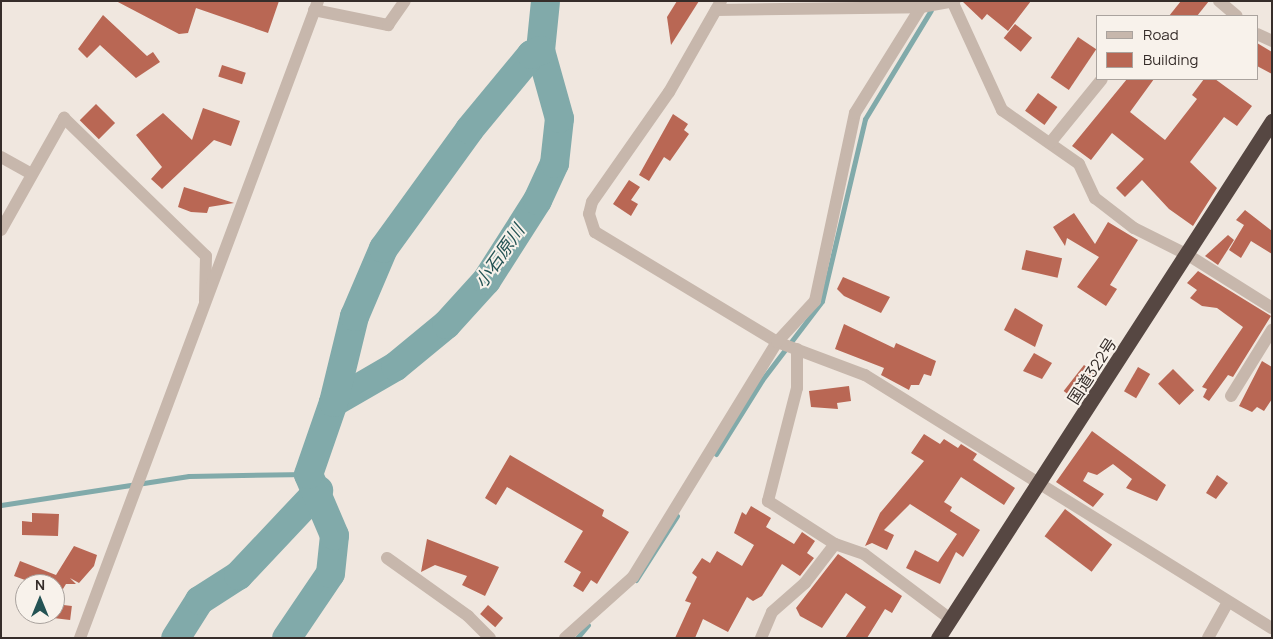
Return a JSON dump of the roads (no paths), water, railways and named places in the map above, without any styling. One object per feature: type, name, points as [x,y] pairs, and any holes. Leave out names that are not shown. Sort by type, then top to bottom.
[{"type":"highway","name":"国道322号","points":[[938,638],[949,618],[1188,255],[1272,121]]},
{"type":"street","points":[[80,638],[205,311],[316,6],[388,26],[405,1]]},
{"type":"street","points":[[1219,1],[1236,15]]},
{"type":"street","points":[[1271,306],[1188,255],[1134,228],[1095,198],[1080,164],[1002,110],[954,4],[921,6],[718,6],[669,92],[592,202],[589,214],[595,232],[787,346],[865,375],[1040,482],[1227,604],[1272,628]]},
{"type":"street","points":[[565,638],[633,577],[815,301],[855,113],[921,6]]},
{"type":"street","points":[[1258,34],[1272,41]]},
{"type":"street","points":[[1050,143],[1101,80]]},
{"type":"street","points":[[1,230],[64,118],[206,256],[205,311]]},
{"type":"street","points":[[1,157],[32,174]]},
{"type":"street","points":[[1231,396],[1272,330]]},
{"type":"street","points":[[787,346],[797,388],[768,501],[835,544],[864,554],[949,618]]},
{"type":"street","points":[[761,638],[772,612],[805,583],[835,544]]},
{"type":"street","points":[[386,558],[468,616],[490,638]]},
{"type":"street","points":[[1208,638],[1227,604]]},
{"type":"waterway","name":"小石原川","points":[[333,402],[395,366],[446,324],[486,280],[537,200],[554,163],[559,118],[540,50],[545,1]]},
{"type":"waterway","points":[[716,454],[762,380],[822,301],[865,119],[931,10]]},
{"type":"waterway","name":"小石原川","points":[[286,638],[330,573],[334,535],[308,474],[333,402],[354,316],[383,248],[469,129],[531,54],[540,50]]},
{"type":"waterway","points":[[1,505],[189,476],[308,474]]},
{"type":"waterway","name":"小石原川","points":[[175,638],[199,600],[238,575],[318,490]]},
{"type":"waterway","points":[[636,580],[677,516]]},
{"type":"waterway","points":[[577,638],[588,625]]}]
